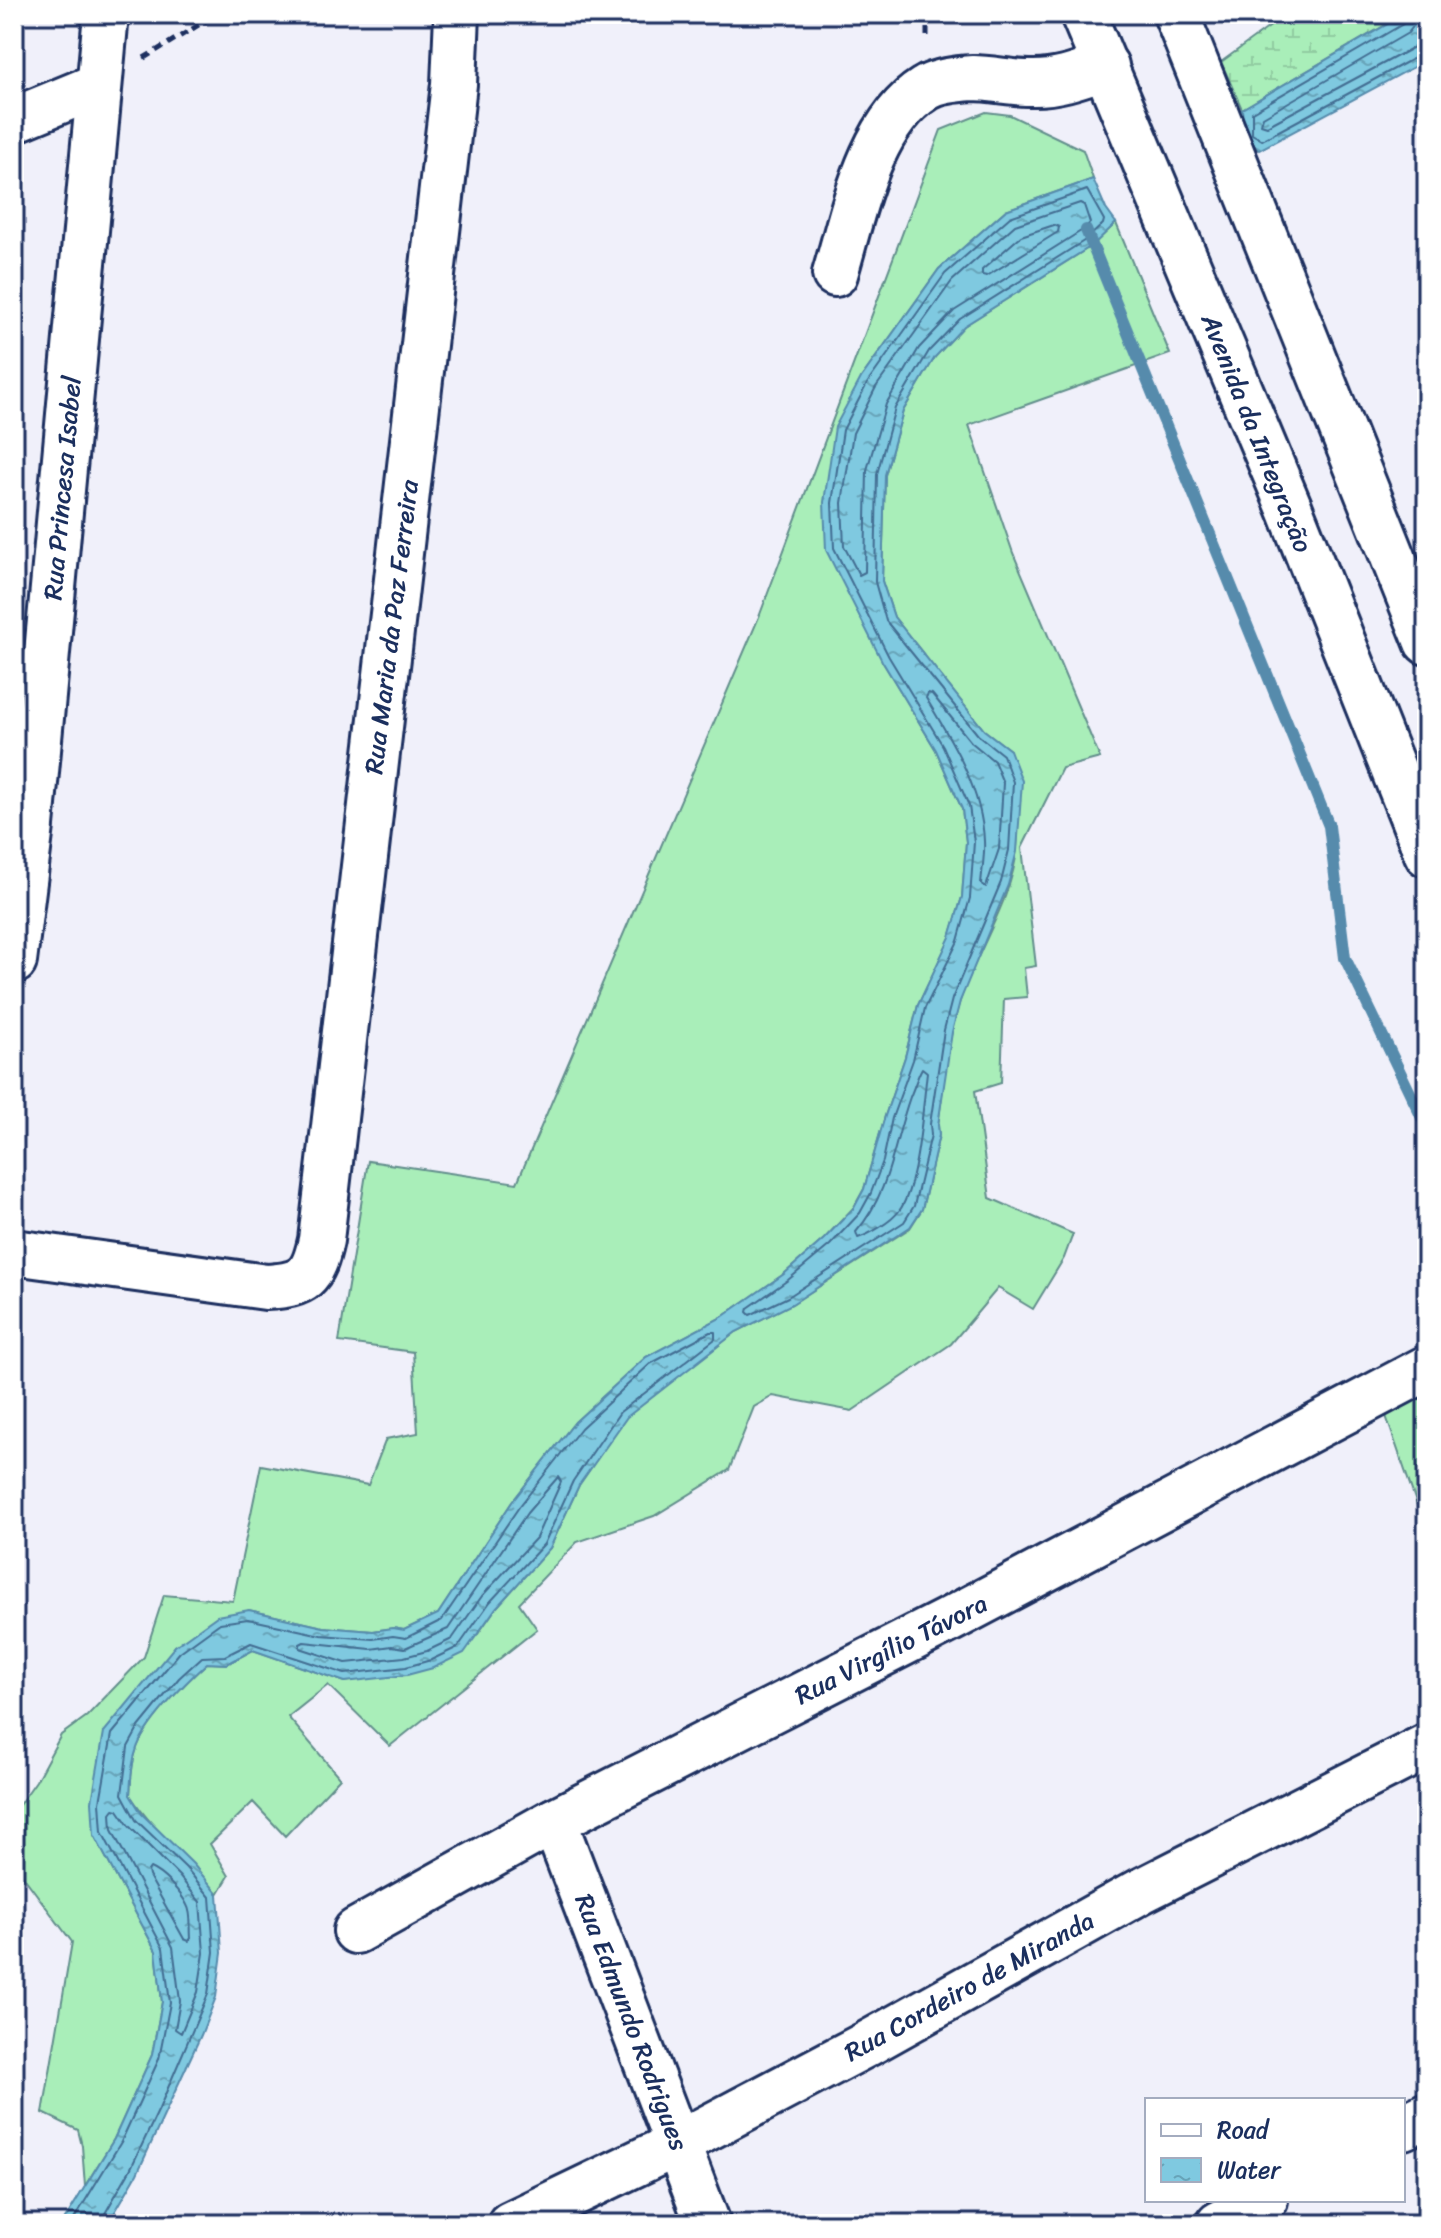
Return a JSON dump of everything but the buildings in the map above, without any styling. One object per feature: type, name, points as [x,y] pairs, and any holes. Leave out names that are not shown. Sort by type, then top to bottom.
[{"type":"street","name":"Rua Princesa Isabel","points":[[14,961],[32,810],[106,14]]},
{"type":"street","name":"Rua Maria da Paz Ferreira","points":[[14,1252],[266,1287],[299,1282],[310,1274],[316,1263],[454,84],[457,14]]},
{"type":"street","name":"Avenida da Integração","points":[[1083,14],[1290,509],[1427,854]]},
{"type":"street","points":[[1176,14],[1427,642]]},
{"type":"street","points":[[835,274],[867,170],[883,135],[904,106],[927,87],[957,79],[976,78],[1033,84],[1062,81],[1106,66]]},
{"type":"street","points":[[14,120],[99,85]]},
{"type":"street","name":"Rua Virgílio Távora","points":[[356,1931],[554,1821],[947,1621],[1427,1368]]},
{"type":"street","name":"Rua Cordeiro de Miranda","points":[[510,2224],[679,2143],[867,2044],[1141,1891],[1427,1746]]},
{"type":"street","name":"Rua Edmundo Rodrigues","points":[[554,1821],[708,2224]]},
{"type":"street","points":[[1405,2126],[1427,2115]]},
{"type":"street","points":[[1219,2224],[1261,2202]]},
{"type":"path","points":[[99,85],[217,14]]},
{"type":"green space","points":[[1287,14],[1404,14],[1242,109],[1221,62]]},
{"type":"green space","points":[[986,112],[1010,115],[1083,150],[1093,179],[1006,210],[939,269],[861,378],[882,661],[936,750],[962,809],[966,842],[962,897],[950,938],[918,1005],[864,1189],[854,1207],[824,1239],[784,1274],[722,1317],[646,1357],[575,1422],[512,1502],[438,1614],[404,1630],[373,1631],[323,1627],[249,1610],[175,1646],[94,1835],[156,1951],[162,2002],[152,2055],[114,2139],[85,2186],[78,2130],[43,2113],[72,1942],[14,1864],[14,1812],[36,1781],[61,1735],[87,1716],[144,1657],[164,1595],[233,1601],[261,1465],[368,1485],[386,1439],[418,1433],[413,1352],[339,1342],[368,1161],[517,1183],[759,617],[941,130]]},
{"type":"green space","points":[[1116,223],[1170,354],[969,425],[1013,553],[1100,758],[1062,768],[1022,848],[1036,966],[1024,968],[1027,997],[1004,999],[1001,1083],[975,1091],[990,1198],[1073,1234],[1064,1258],[1033,1309],[998,1288],[951,1344],[852,1411],[773,1396],[754,1407],[729,1470],[654,1516],[577,1542],[519,1603],[537,1629],[390,1746],[328,1685],[288,1717],[340,1778],[285,1836],[253,1802],[210,1844],[229,1876],[218,1894],[130,1795],[133,1762],[140,1741],[166,1704],[198,1671],[207,1663],[227,1664],[253,1650],[345,1682],[372,1677],[478,1634],[496,1608],[550,1548],[579,1485],[626,1417],[736,1332],[792,1304],[910,1228],[922,1209],[939,1135],[944,1079],[955,1019],[966,985],[1008,887],[1014,867],[1018,824],[1010,750],[984,730],[894,617],[882,581],[885,475],[903,411],[935,357],[964,326],[1093,245]]},
{"type":"green space","points":[[1427,1390],[1427,1534],[1385,1413]]},
{"type":"water","points":[[1405,14],[1427,14],[1427,60],[1259,150],[1244,138],[1242,109]]},
{"type":"water","points":[[1093,179],[1116,223],[1093,245],[964,326],[935,357],[903,411],[885,475],[882,581],[894,617],[984,730],[1010,750],[1022,781],[1017,851],[1008,885],[960,1001],[952,1032],[939,1135],[922,1209],[910,1227],[792,1304],[736,1332],[627,1417],[579,1485],[550,1548],[496,1608],[464,1653],[433,1668],[407,1675],[345,1682],[253,1650],[227,1664],[207,1663],[166,1704],[147,1729],[136,1751],[130,1795],[142,1814],[193,1864],[218,1894],[222,1953],[216,1997],[137,2174],[108,2224],[62,2224],[114,2139],[152,2055],[162,2002],[156,1951],[94,1835],[92,1801],[104,1732],[175,1646],[217,1616],[249,1610],[323,1627],[373,1631],[404,1630],[438,1614],[512,1502],[575,1422],[646,1357],[722,1317],[784,1274],[854,1208],[864,1189],[918,1005],[950,937],[962,897],[966,842],[962,809],[936,750],[882,661],[826,550],[824,502],[835,427],[861,378],[939,269],[1006,210]]},
{"type":"waterway","points":[[1086,230],[1329,826],[1345,958],[1427,1128]]}]
